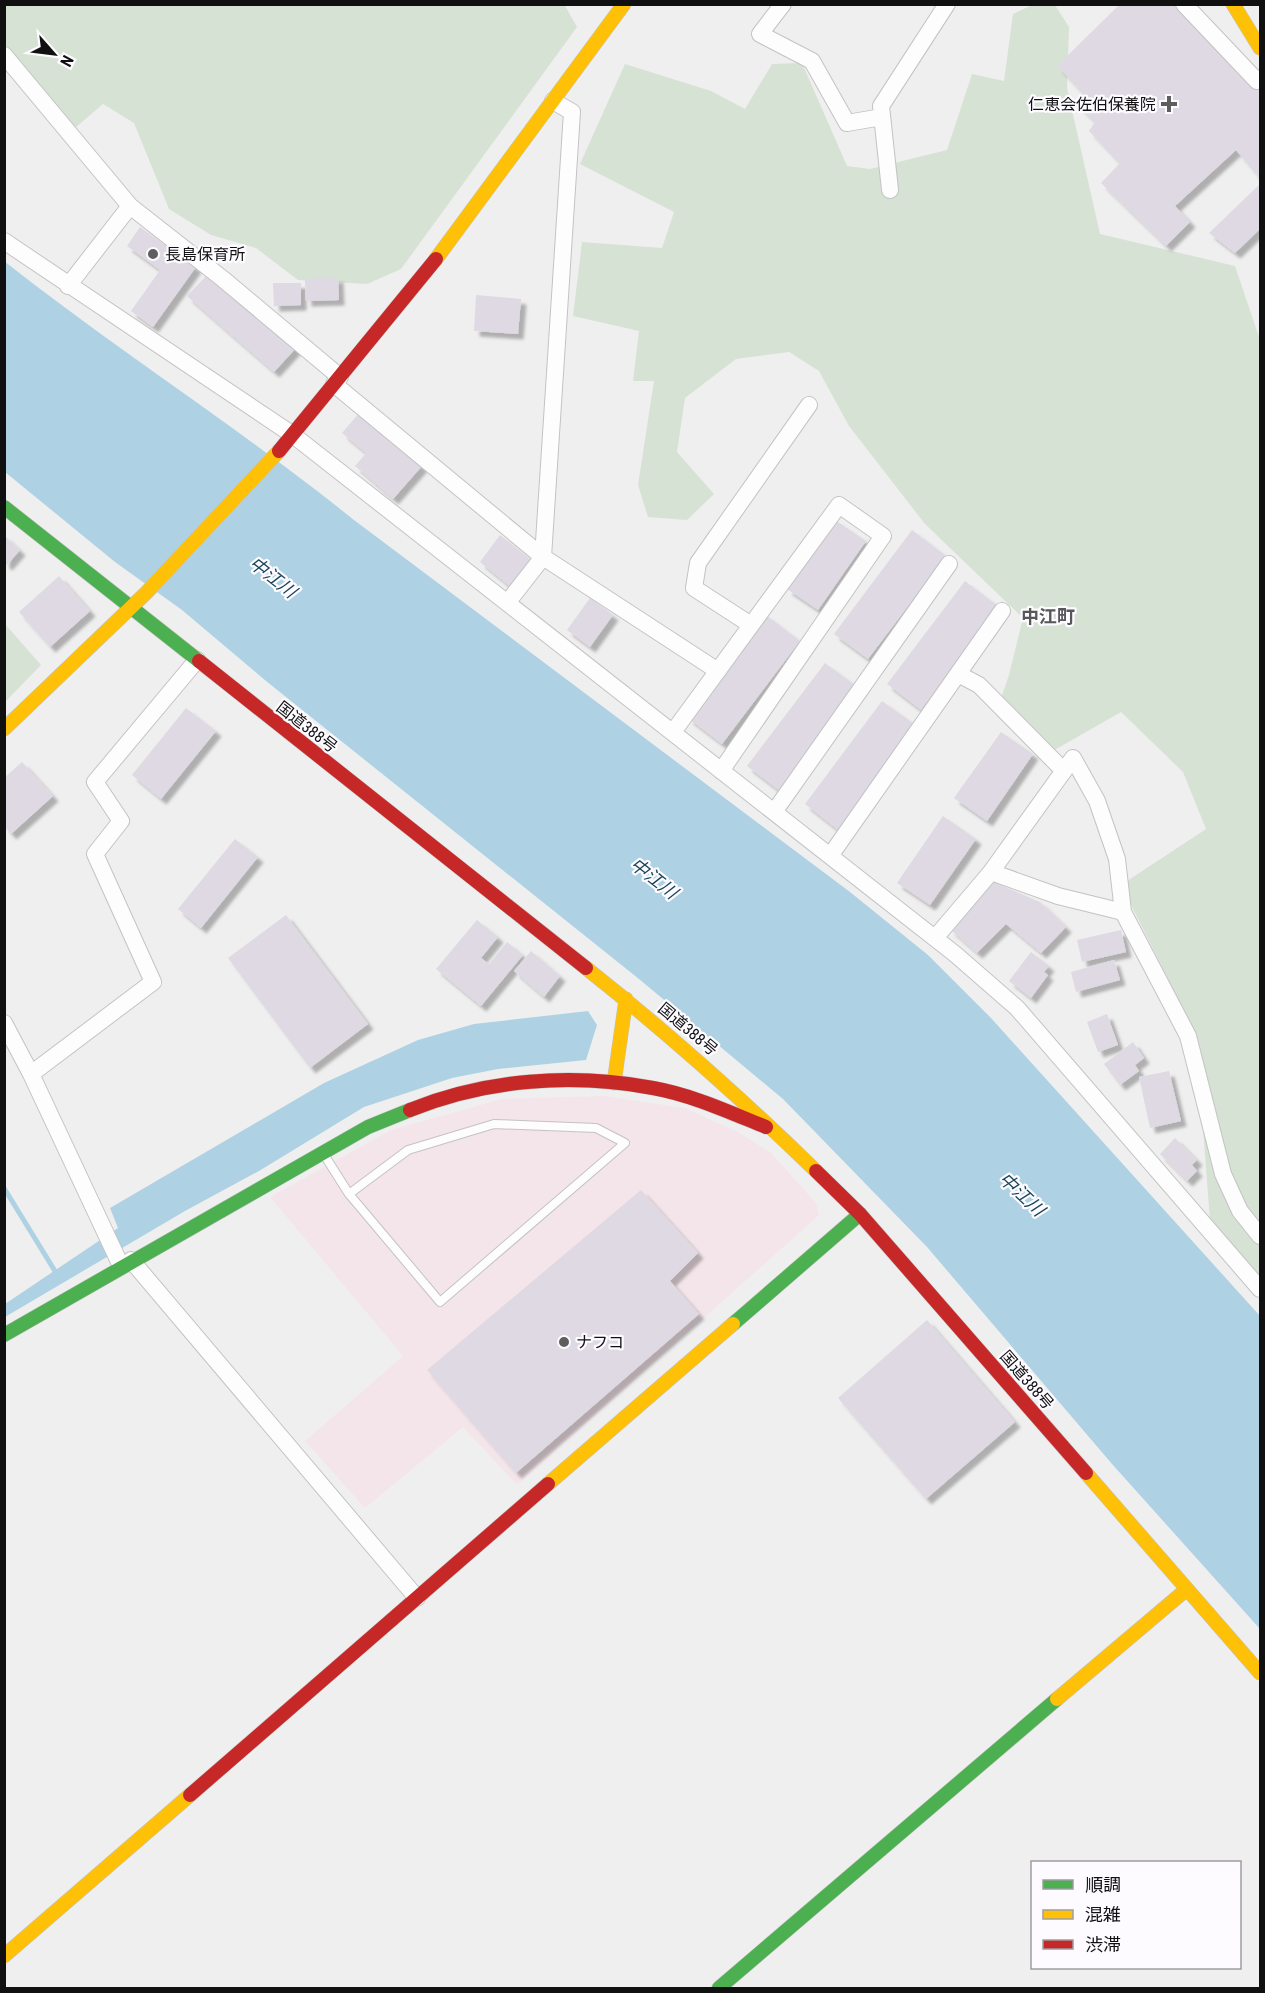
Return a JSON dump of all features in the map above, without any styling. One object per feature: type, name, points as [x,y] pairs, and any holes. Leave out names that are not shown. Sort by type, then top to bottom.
[{"type":"main road","points":[[4,729],[132,609],[292,435],[470,215],[624,4]]},
{"type":"main road","points":[[1233,4],[1260,48]]},
{"type":"main road","name":"国道388号","points":[[4,507],[702,1061],[778,1132],[860,1214],[1260,1673]]},
{"type":"main road","points":[[614,1083],[626,999]]},
{"type":"main road","points":[[4,1335],[122,1260],[387,1117],[464,1092],[510,1083],[559,1079],[654,1088],[704,1102],[778,1132]]},
{"type":"main road","points":[[4,1956],[860,1214]]},
{"type":"main road","points":[[719,1989],[1187,1589]]},
{"type":"street","points":[[783,4],[760,34],[812,61],[847,123],[882,117]]},
{"type":"street","points":[[890,190],[881,106],[947,4]]},
{"type":"street","points":[[1184,4],[1257,81],[1260,79]]},
{"type":"street","points":[[4,55],[130,206],[223,279],[337,381],[543,557],[718,670]]},
{"type":"street","points":[[507,603],[543,557],[572,112],[553,101]]},
{"type":"street","points":[[68,286],[130,206]]},
{"type":"street","points":[[4,241],[292,435],[935,938],[1017,1008],[1260,1289]]},
{"type":"street","points":[[751,625],[694,588],[698,563],[809,405]]},
{"type":"street","points":[[673,732],[838,504],[883,536],[721,771]]},
{"type":"street","points":[[774,812],[949,564]]},
{"type":"street","points":[[830,856],[1002,611]]},
{"type":"street","points":[[31,1074],[153,982],[95,854],[121,821],[95,782],[197,660]]},
{"type":"street","points":[[958,674],[979,684],[1064,771]]},
{"type":"street","points":[[935,938],[991,872],[1073,758],[1097,801],[1117,859],[1123,912],[1188,1036],[1223,1174],[1240,1211],[1260,1236]]},
{"type":"street","points":[[991,872],[1058,896],[1123,912]]},
{"type":"street","points":[[4,1023],[31,1074],[105,1231],[122,1260],[417,1598]]},
{"type":"lane","points":[[323,1153],[349,1194],[440,1302],[625,1143],[596,1128],[494,1124],[408,1150],[349,1194]]},
{"type":"shaded area","points":[[603,1096],[685,1108],[738,1132],[771,1153],[816,1203],[819,1215],[517,1485],[463,1427],[365,1508],[305,1441],[403,1356],[270,1197],[391,1130],[502,1099]]},
{"type":"green space","points":[[564,4],[577,27],[401,269],[367,284],[298,280],[256,248],[211,235],[169,209],[134,123],[103,104],[75,128],[5,44],[4,5]]},
{"type":"green space","points":[[1032,5],[1055,5],[1069,27],[1067,88],[1100,234],[1235,266],[1260,340],[1260,1276],[1210,1221],[1196,1035],[1121,885],[1206,829],[1183,772],[1121,712],[1051,752],[1000,701],[1023,618],[925,524],[849,426],[819,371],[789,352],[736,359],[685,398],[677,452],[714,494],[687,520],[648,517],[638,485],[654,381],[633,381],[639,331],[573,316],[582,242],[662,248],[674,212],[580,164],[625,64],[711,91],[745,109],[772,64],[802,63],[847,166],[870,169],[947,150],[972,74],[1004,81],[1013,14]]},
{"type":"green space","points":[[5,624],[41,665],[4,702]]},
{"type":"water","name":"中江川","points":[[4,261],[91,327],[311,486],[850,892],[928,955],[991,1018],[1260,1316],[1260,1629],[1112,1464],[927,1247],[783,1099],[639,979],[266,681],[182,610],[115,562],[5,472]]},
{"type":"water","points":[[588,1011],[597,1025],[586,1060],[498,1069],[452,1078],[364,1107],[259,1171],[185,1211],[5,1317],[5,1304],[118,1228],[110,1208],[324,1083],[418,1040],[474,1024]]},
{"type":"building","points":[[1120,4],[1173,4],[1260,94],[1260,179],[1236,150],[1175,206],[1190,222],[1166,246],[1101,183],[1120,163],[1089,131],[1095,122],[1075,102],[1083,93],[1057,66]]},
{"type":"building","points":[[1260,184],[1260,229],[1235,253],[1209,233]]},
{"type":"building","points":[[140,227],[196,267],[153,327],[131,311],[160,270],[127,246]]},
{"type":"building","points":[[208,274],[296,348],[274,372],[187,296]]},
{"type":"building","points":[[338,277],[339,300],[306,301],[305,279]]},
{"type":"building","points":[[273,283],[301,283],[301,305],[274,306]]},
{"type":"building","points":[[476,295],[521,299],[518,334],[474,331]]},
{"type":"building","points":[[360,412],[422,466],[393,499],[355,466],[366,453],[342,433]]},
{"type":"building","points":[[835,520],[866,541],[818,610],[787,589]]},
{"type":"building","points":[[912,530],[946,556],[868,659],[834,634]]},
{"type":"building","points":[[4,535],[20,550],[7,565],[4,563]]},
{"type":"building","points":[[500,535],[534,562],[513,589],[480,562]]},
{"type":"building","points":[[59,576],[90,611],[50,647],[19,612]]},
{"type":"building","points":[[965,581],[999,607],[921,710],[887,684]]},
{"type":"building","points":[[590,598],[613,615],[590,647],[567,630]]},
{"type":"building","points":[[766,615],[800,641],[722,744],[688,718]]},
{"type":"building","points":[[825,663],[859,688],[781,792],[747,766]]},
{"type":"building","points":[[882,701],[917,726],[838,830],[805,804]]},
{"type":"building","points":[[186,708],[216,731],[161,799],[132,775]]},
{"type":"building","points":[[1001,732],[1033,754],[987,821],[954,798]]},
{"type":"building","points":[[22,762],[53,796],[11,834],[4,826],[4,778]]},
{"type":"building","points":[[943,816],[976,839],[930,905],[897,883]]},
{"type":"building","points":[[235,839],[258,857],[201,928],[178,909]]},
{"type":"building","points":[[991,881],[1040,902],[1066,927],[1041,953],[1006,924],[977,953],[950,929]]},
{"type":"building","points":[[286,915],[368,1024],[310,1068],[228,958]]},
{"type":"building","points":[[477,920],[498,937],[481,958],[489,964],[507,942],[523,955],[481,1006],[436,969]]},
{"type":"building","points":[[1121,930],[1126,952],[1082,962],[1077,940]]},
{"type":"building","points":[[531,951],[560,976],[544,997],[514,971]]},
{"type":"building","points":[[1031,952],[1049,966],[1044,972],[1048,975],[1031,998],[1009,981]]},
{"type":"building","points":[[1114,960],[1120,980],[1076,992],[1071,972]]},
{"type":"building","points":[[1107,1014],[1118,1045],[1098,1052],[1087,1022]]},
{"type":"building","points":[[1133,1042],[1144,1058],[1135,1065],[1139,1071],[1120,1085],[1104,1064]]},
{"type":"building","points":[[1169,1071],[1181,1121],[1150,1128],[1139,1077]]},
{"type":"building","points":[[1175,1138],[1197,1160],[1192,1165],[1197,1171],[1187,1181],[1160,1154]]},
{"type":"building","name":"ナフコ","points":[[641,1190],[698,1253],[670,1281],[699,1314],[516,1473],[427,1370]]},
{"type":"building","points":[[927,1320],[1015,1422],[926,1499],[838,1398]]},
{"type":"waterway","points":[[4,1188],[58,1276]]},
{"type":"traffic: fast","points":[[4,507],[199,661]]},
{"type":"traffic: fast","points":[[4,1335],[368,1127],[410,1110]]},
{"type":"traffic: fast","points":[[733,1324],[860,1214]]},
{"type":"traffic: fast","points":[[719,1988],[1057,1699]]},
{"type":"traffic: slow","points":[[436,259],[624,4]]},
{"type":"traffic: slow","points":[[1233,4],[1260,48]]},
{"type":"traffic: slow","points":[[4,729],[146,593],[279,451]]},
{"type":"traffic: slow","points":[[586,968],[704,1067],[816,1171]]},
{"type":"traffic: slow","points":[[614,1083],[626,999]]},
{"type":"traffic: slow","points":[[548,1484],[733,1324]]},
{"type":"traffic: slow","points":[[1086,1473],[1260,1673]]},
{"type":"traffic: slow","points":[[1057,1699],[1187,1589]]},
{"type":"traffic: slow","points":[[4,1956],[190,1795]]},
{"type":"traffic: jam","points":[[279,451],[436,259]]},
{"type":"traffic: jam","points":[[199,661],[586,968]]},
{"type":"traffic: jam","points":[[410,1110],[469,1091],[499,1085],[561,1080],[592,1081],[622,1083],[668,1091],[710,1104],[766,1127]]},
{"type":"traffic: jam","points":[[816,1171],[860,1214],[1086,1473]]},
{"type":"traffic: jam","points":[[190,1795],[548,1484]]},
{"type":"place","name":"仁恵会佐伯保養院","points":[[1169,104]]},
{"type":"place","name":"長島保育所","points":[[153,254]]},
{"type":"place","name":"ナフコ","points":[[564,1342]]},
{"type":"district","name":"中江町","points":[[1048,616]]}]
